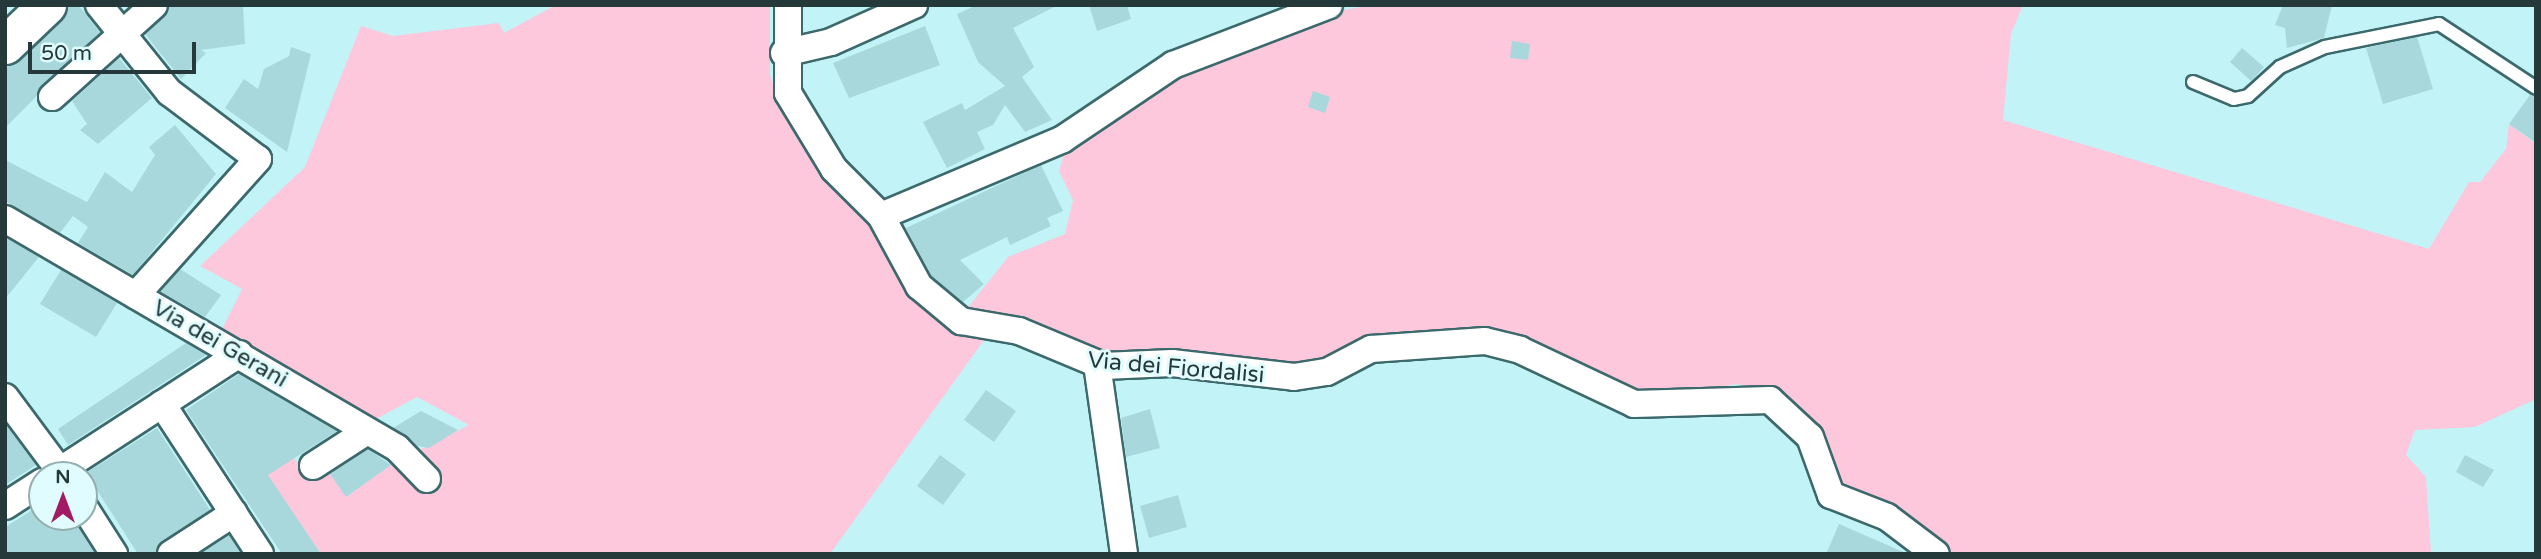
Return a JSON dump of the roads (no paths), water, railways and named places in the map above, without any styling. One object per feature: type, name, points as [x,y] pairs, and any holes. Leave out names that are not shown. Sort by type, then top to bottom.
[{"type":"street","points":[[5,45],[47,5]]},
{"type":"street","points":[[99,5],[169,92],[258,159],[136,295]]},
{"type":"street","points":[[52,97],[154,5]]},
{"type":"street","name":"Via dei Fiordalisi","points":[[788,5],[784,53],[788,93],[834,169],[881,216],[919,286],[944,312],[1019,331],[1097,364],[1171,363],[1294,377],[1326,372],[1371,349],[1485,341],[1634,404],[1770,400],[1810,438],[1832,495],[1887,517],[1936,554]]},
{"type":"street","points":[[784,53],[831,43],[914,5]]},
{"type":"street","points":[[881,216],[1063,139],[1173,65],[1329,5]]},
{"type":"street","name":"Via dei Gerani","points":[[5,220],[397,448],[427,479]]},
{"type":"street","points":[[75,461],[239,354]]},
{"type":"street","points":[[1097,364],[1124,554]]},
{"type":"street","points":[[5,397],[45,461]]},
{"type":"street","points":[[162,404],[260,554]]},
{"type":"street","points":[[313,466],[367,431]]},
{"type":"street","points":[[5,506],[28,491]]},
{"type":"street","points":[[172,554],[234,513]]},
{"type":"street","points":[[98,529],[114,554]]},
{"type":"lane","points":[[2193,82],[2234,99],[2248,96],[2280,67],[2325,47],[2439,24],[2536,88]]}]
